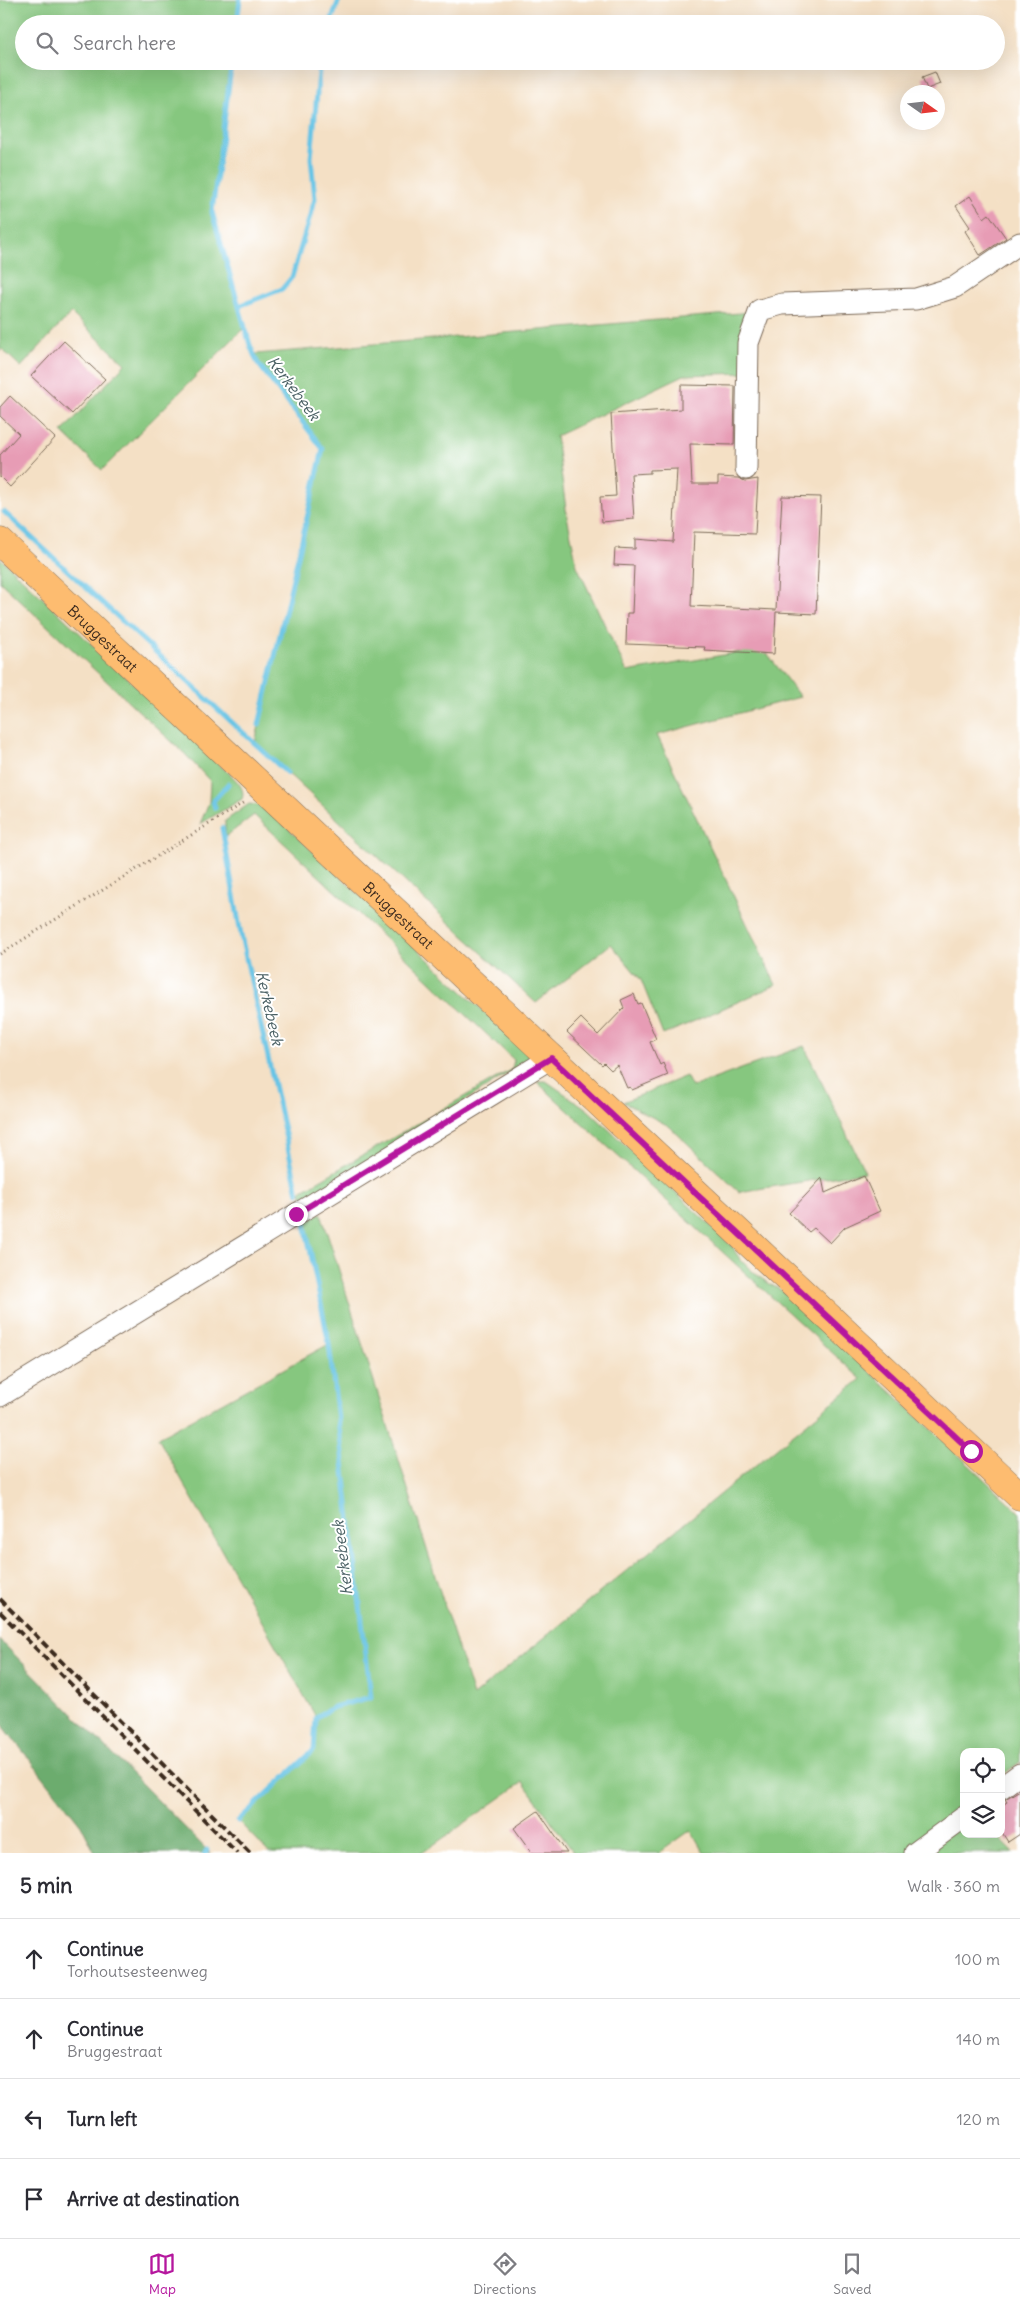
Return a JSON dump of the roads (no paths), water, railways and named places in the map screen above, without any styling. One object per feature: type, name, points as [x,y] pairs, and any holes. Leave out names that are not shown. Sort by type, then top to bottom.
[{"type":"main road","name":"Bruggestraat","points":[[0,542],[1020,1496]]},
{"type":"street","points":[[746,469],[748,343],[760,310],[782,304],[916,299],[955,288],[1020,243]]},
{"type":"street","points":[[0,1396],[551,1058]]},
{"type":"street","points":[[1005,1785],[1020,1774]]},
{"type":"street","points":[[915,1853],[960,1820]]},
{"type":"waterway","name":"Kerkebeek","points":[[238,15],[240,0]]},
{"type":"waterway","points":[[333,15],[339,0]]},
{"type":"waterway","name":"Kerkebeek","points":[[231,70],[212,212],[250,345],[257,362],[323,449],[259,725]]},
{"type":"waterway","points":[[239,306],[282,289],[292,277],[315,199],[311,158],[319,70]]},
{"type":"waterway","points":[[4,512],[287,773]]},
{"type":"waterway","name":"Kerkebeek","points":[[215,808],[213,801],[228,784]]},
{"type":"waterway","name":"Kerkebeek","points":[[222,828],[242,940],[298,1193]]},
{"type":"waterway","name":"Kerkebeek","points":[[238,1821],[314,1750],[316,1717],[334,1707],[371,1697],[329,1344],[305,1224]]},
{"type":"railway","points":[[0,1599],[250,1853]]},
{"type":"railway","points":[[0,1612],[237,1853]]}]
